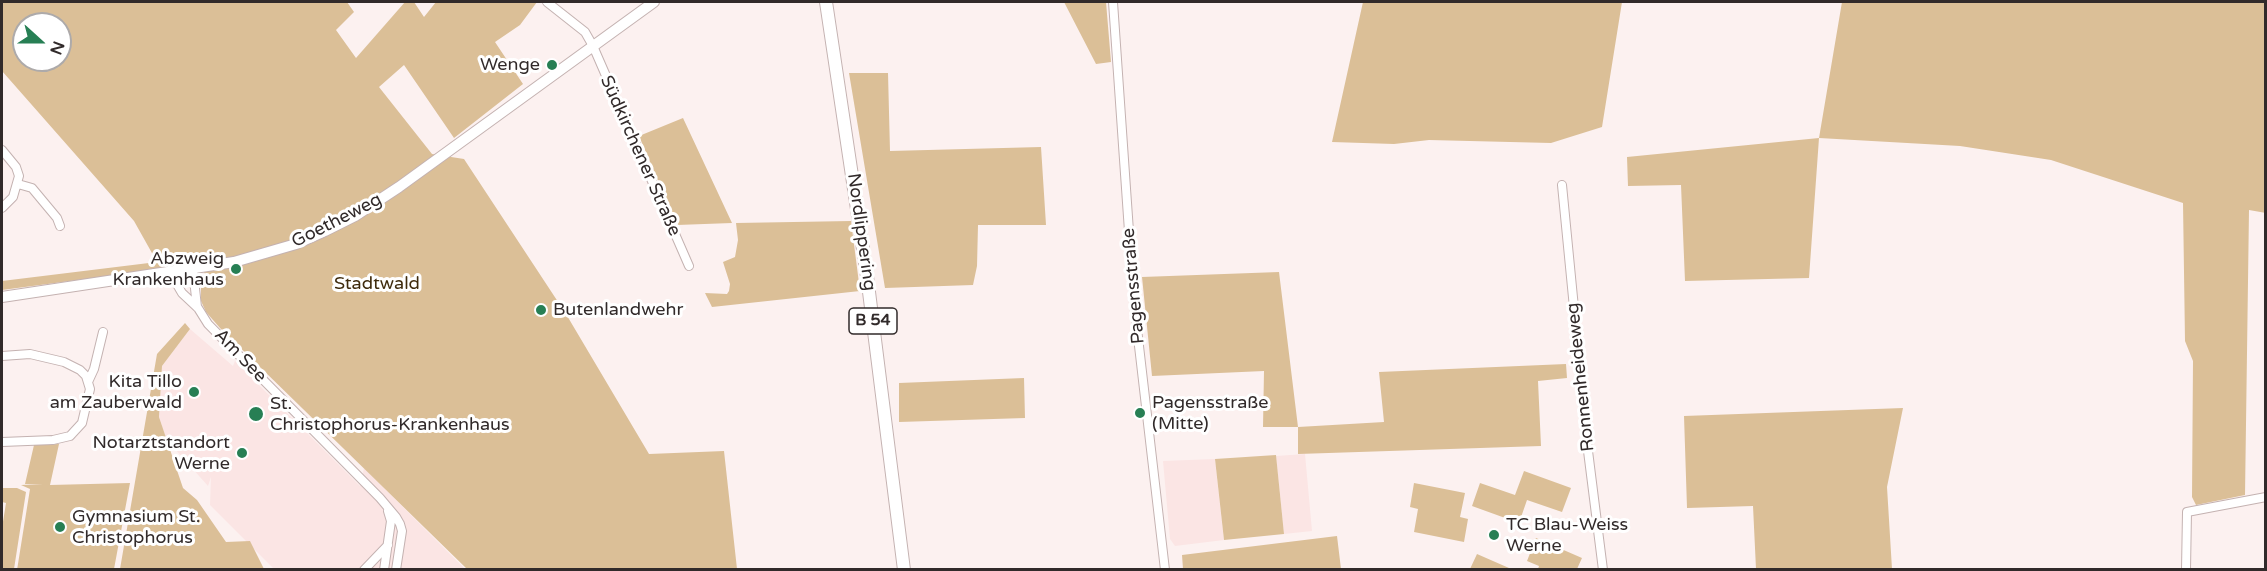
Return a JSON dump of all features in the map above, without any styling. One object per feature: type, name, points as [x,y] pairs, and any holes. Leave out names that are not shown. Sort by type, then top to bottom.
[{"type":"main road","name":"Nordlippering","points":[[826,2],[867,276],[904,570]]},
{"type":"street","name":"Südkirchener Straße","points":[[547,2],[585,32],[593,46],[689,266]]},
{"type":"street","points":[[593,46],[654,2]]},
{"type":"street","name":"Pagensstraße","points":[[1113,2],[1134,303],[1165,570]]},
{"type":"street","name":"Goetheweg","points":[[2,297],[193,270],[234,262],[296,244],[355,216],[399,188],[593,46]]},
{"type":"street","points":[[2,150],[16,167],[18,184],[13,197],[2,208]]},
{"type":"street","points":[[18,184],[32,188],[57,218],[60,226]]},
{"type":"street","name":"Ronnenheideweg","points":[[1562,185],[1588,451],[1603,570]]},
{"type":"street","name":"Am See","points":[[193,270],[198,308]]},
{"type":"street","name":"Am See","points":[[173,272],[182,293],[198,308],[208,324],[386,506],[400,524],[402,531],[396,570]]},
{"type":"street","points":[[2,442],[53,440],[75,433],[83,418],[89,395],[88,382],[94,369],[103,332]]},
{"type":"street","points":[[2,356],[30,354],[64,362],[80,370],[88,382]]},
{"type":"street","points":[[2186,570],[2187,512],[2265,497]]},
{"type":"street","points":[[384,570],[391,521],[386,506]]},
{"type":"street","points":[[364,570],[388,545]]},
{"type":"shaded area","name":"St. Christophorus-Krankenhaus","points":[[190,329],[233,366],[235,361],[360,486],[364,468],[465,569],[274,569],[210,505],[211,477],[208,486],[166,439],[159,417],[162,366]]},
{"type":"shaded area","points":[[1305,454],[1312,531],[1284,534],[1276,456]]},
{"type":"shaded area","points":[[1215,459],[1224,540],[1175,546],[1170,539],[1163,461]]},
{"type":"green space","name":"Stadtwald","points":[[2,2],[347,2],[354,12],[336,30],[356,58],[405,2],[414,2],[424,17],[436,2],[537,2],[520,25],[495,42],[523,84],[454,138],[404,65],[379,87],[432,154],[464,159],[566,314],[649,454],[724,451],[737,569],[467,569],[220,328],[206,312],[201,301],[201,285],[207,277],[199,264],[2,290],[2,281],[157,262],[134,221],[2,71]]},
{"type":"green space","points":[[1064,2],[1106,2],[1111,62],[1096,64]]},
{"type":"green space","points":[[1363,2],[1622,2],[1602,127],[1551,143],[1429,140],[1394,144],[1332,142]]},
{"type":"green space","points":[[1842,2],[2265,2],[2266,213],[2249,210],[2245,495],[2196,505],[2192,497],[2193,361],[2185,341],[2183,203],[2051,160],[1960,146],[1819,138]]},
{"type":"green space","points":[[849,73],[888,73],[890,151],[1041,147],[1046,225],[978,225],[977,266],[973,285],[885,288]]},
{"type":"green space","points":[[683,118],[732,223],[677,225],[639,136]]},
{"type":"green space","points":[[1819,138],[1809,278],[1685,281],[1681,185],[1628,186],[1627,157]]},
{"type":"green space","points":[[851,221],[860,291],[712,307],[705,293],[727,294],[729,291],[730,284],[723,262],[735,257],[738,240],[736,223]]},
{"type":"green space","points":[[1279,272],[1298,427],[1263,427],[1264,371],[1152,376],[1142,277]]},
{"type":"green space","points":[[185,323],[190,329],[162,366],[159,417],[183,488],[197,500],[226,542],[250,541],[264,569],[120,569],[157,354]]},
{"type":"green space","points":[[1566,364],[1567,378],[1538,381],[1541,446],[1298,454],[1298,427],[1384,422],[1379,372]]},
{"type":"green space","points":[[1024,378],[1025,418],[899,422],[899,383]]},
{"type":"green space","points":[[1903,408],[1887,487],[1892,569],[1756,569],[1753,506],[1687,508],[1684,416]]},
{"type":"green space","name":"Gymnasium St. Christophorus","points":[[59,444],[50,485],[130,483],[114,569],[17,570],[30,489],[21,485],[43,484],[25,484],[34,445]]},
{"type":"green space","points":[[1276,455],[1284,534],[1224,540],[1215,459]]},
{"type":"green space","points":[[1524,471],[1571,488],[1562,512],[1527,500],[1519,523],[1472,506],[1480,483],[1515,495]]},
{"type":"green space","points":[[1414,483],[1465,493],[1460,517],[1468,519],[1464,542],[1414,532],[1418,509],[1410,507]]},
{"type":"green space","points":[[2,488],[17,488],[26,492],[14,569],[2,569],[2,528],[6,503],[2,502]]},
{"type":"green space","points":[[1337,536],[1341,569],[1183,569],[1182,555]]},
{"type":"green space","points":[[1536,538],[1582,558],[1577,569],[1538,569],[1539,566],[1527,561]]},
{"type":"green space","points":[[1477,554],[1509,568],[1513,569],[1470,569]]},
{"type":"place","name":"Wenge","points":[[552,65]]},
{"type":"place","name":"Abzweig Krankenhaus","points":[[236,269]]},
{"type":"place","name":"Butenlandwehr","points":[[541,310]]},
{"type":"place","name":"Kita Tillo am Zauberwald","points":[[194,392]]},
{"type":"place","name":"Pagensstraße (Mitte)","points":[[1140,413]]},
{"type":"place","name":"St. Christophorus-Krankenhaus","points":[[256,414]]},
{"type":"place","name":"Notarztstandort Werne","points":[[242,453]]},
{"type":"place","name":"Gymnasium St. Christophorus","points":[[60,527]]},
{"type":"place","name":"TC Blau-Weiss Werne","points":[[1494,535]]}]
